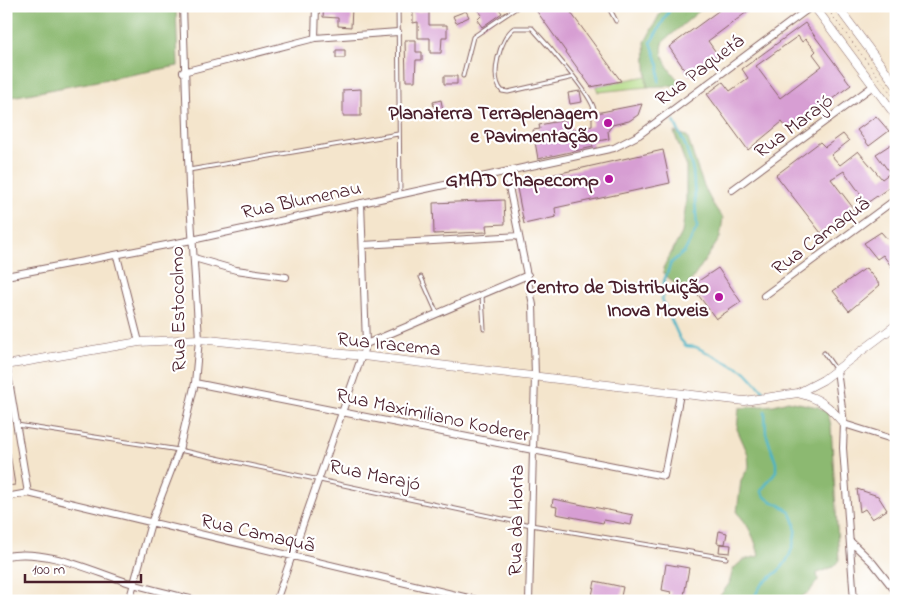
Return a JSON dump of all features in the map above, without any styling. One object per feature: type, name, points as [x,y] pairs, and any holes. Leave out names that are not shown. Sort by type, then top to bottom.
[{"type":"street","name":"Rua Estocolmo","points":[[129,601],[151,523],[179,450],[195,383],[199,340],[183,72],[183,6]]},
{"type":"street","points":[[316,6],[316,38]]},
{"type":"street","points":[[813,6],[896,116]]},
{"type":"street","name":"Rua Paquetá","points":[[603,152],[626,143],[640,134],[813,6]]},
{"type":"street","points":[[837,6],[896,85]]},
{"type":"street","points":[[183,72],[316,38],[398,32]]},
{"type":"street","name":"Rua Marajó","points":[[732,190],[872,86]]},
{"type":"street","name":"Rua Blumenau","points":[[6,276],[117,256],[603,152]]},
{"type":"street","name":"Rua da Horta","points":[[506,172],[533,305],[535,376],[529,601]]},
{"type":"street","name":"Rua Camaquã","points":[[764,296],[896,199]]},
{"type":"street","points":[[276,601],[366,344],[361,203]]},
{"type":"street","points":[[363,245],[519,236]]},
{"type":"street","points":[[117,256],[139,342]]},
{"type":"street","points":[[194,258],[236,270],[286,277]]},
{"type":"street","points":[[366,344],[528,275]]},
{"type":"street","points":[[798,393],[837,370],[896,325]]},
{"type":"street","name":"Rua Iracema","points":[[6,364],[139,342],[199,340],[363,356],[744,401],[798,393]]},
{"type":"street","points":[[6,364],[28,493],[6,497]]},
{"type":"street","points":[[837,370],[844,424],[843,448],[854,601]]},
{"type":"street","name":"Rua Maximiliano Koderer","points":[[195,383],[532,452],[664,476],[680,394]]},
{"type":"street","points":[[798,393],[814,397],[831,408],[844,424],[892,439],[896,444]]},
{"type":"street","name":"Rua Camaquã","points":[[28,493],[481,601]]},
{"type":"street","points":[[850,541],[873,563],[896,592]]},
{"type":"street","points":[[6,556],[21,553],[40,555],[133,584],[197,601]]},
{"type":"lane","points":[[398,6],[400,195]]},
{"type":"lane","points":[[464,76],[473,37],[519,6]]},
{"type":"lane","points":[[608,6],[616,21]]},
{"type":"lane","points":[[574,77],[508,92],[502,91],[495,78],[501,43],[514,28],[532,28],[574,77],[593,103],[594,110]]},
{"type":"lane","points":[[188,170],[398,134]]},
{"type":"lane","points":[[421,277],[437,314]]},
{"type":"lane","points":[[482,295],[484,329]]},
{"type":"lane","points":[[824,353],[837,370]]},
{"type":"lane","name":"Rua Marajó","points":[[16,425],[179,450],[318,478],[531,525],[726,558]]},
{"type":"path","points":[[825,6],[896,100]]},
{"type":"green space","points":[[6,6],[176,6],[178,66],[6,98]]},
{"type":"green space","points":[[664,6],[705,6],[664,41],[662,47],[664,59],[682,85],[647,87],[645,42]]},
{"type":"green space","points":[[646,76],[647,87],[598,92],[596,86]]},
{"type":"green space","points":[[674,132],[687,136],[705,189],[723,218],[720,238],[683,293],[664,273],[663,268],[682,233],[686,203],[686,165]]},
{"type":"green space","points":[[788,401],[818,407],[828,413],[831,426],[839,560],[833,567],[817,573],[818,580],[810,591],[796,601],[716,601],[729,584],[733,569],[743,560],[759,556],[751,533],[737,513],[741,480],[749,467],[748,454],[737,429],[739,408],[774,405]]},
{"type":"building","points":[[324,6],[352,8],[351,27],[338,26],[338,18],[323,17]]},
{"type":"building","points":[[475,6],[497,6],[502,13],[482,27],[477,20],[482,15]]},
{"type":"building","points":[[533,6],[566,6],[621,81],[591,87]]},
{"type":"building","points":[[725,6],[755,6],[708,41],[718,55],[689,76],[669,47]]},
{"type":"building","points":[[429,11],[429,25],[447,25],[447,37],[442,37],[441,53],[430,53],[430,38],[418,38],[418,22],[413,23],[413,12]]},
{"type":"building","points":[[466,11],[469,17],[456,23],[453,16]]},
{"type":"building","points":[[805,23],[851,85],[789,131],[782,122],[748,150],[707,94],[723,82],[730,91],[748,78],[742,69]],"holes":[[[798,36],[802,42],[806,39],[816,51],[813,54],[822,66],[780,98],[756,66]]]},
{"type":"building","points":[[405,40],[416,40],[416,52],[422,52],[422,60],[416,60],[415,81],[406,81]]},
{"type":"building","points":[[336,50],[345,50],[345,58],[336,58]]},
{"type":"building","points":[[444,76],[457,76],[457,84],[444,84]]},
{"type":"building","points":[[361,89],[361,116],[343,116],[343,90]]},
{"type":"building","points":[[580,91],[582,102],[570,104],[568,93]]},
{"type":"building","points":[[441,100],[443,111],[435,113],[433,102]]},
{"type":"building","points":[[642,104],[638,115],[629,121],[612,125],[608,131],[609,139],[592,142],[593,147],[538,159],[533,130],[540,129],[539,125],[570,119],[572,130],[592,126],[592,118],[596,113]]},
{"type":"building","points":[[876,116],[889,131],[869,146],[857,130]]},
{"type":"building","points":[[843,134],[849,141],[831,155],[840,165],[858,151],[882,179],[890,173],[876,154],[896,141],[896,183],[867,203],[844,171],[831,179],[854,209],[821,233],[776,175],[820,142],[825,147]]},
{"type":"building","name":"GMAD Chapecomp","points":[[663,150],[670,183],[555,208],[556,217],[524,224],[516,183]]},
{"type":"building","points":[[504,200],[505,224],[486,225],[487,232],[434,234],[433,203]]},
{"type":"building","points":[[881,232],[896,249],[896,273],[883,255],[877,259],[864,243]]},
{"type":"building","name":"Centro de Distribuição Inova Moveis","points":[[718,268],[741,302],[716,319],[696,292],[697,282]]},
{"type":"building","points":[[866,268],[880,285],[849,311],[833,291]]},
{"type":"building","points":[[6,453],[10,453],[15,485],[6,486]]},
{"type":"building","points":[[857,489],[878,496],[887,510],[872,519],[865,509],[860,512]]},
{"type":"building","points":[[553,499],[633,515],[631,525],[604,520],[603,523],[556,514],[557,507],[552,506]]},
{"type":"building","points":[[719,531],[727,533],[725,544],[717,543]]},
{"type":"building","points":[[720,544],[731,545],[730,553],[719,552]]},
{"type":"building","points":[[666,564],[689,568],[683,601],[669,601],[671,592],[662,590]]},
{"type":"building","points":[[595,581],[623,587],[620,601],[591,601]]},
{"type":"waterway","points":[[659,82],[659,66],[651,42],[672,6]]},
{"type":"waterway","points":[[674,121],[686,147],[693,171],[697,228],[685,251],[671,263],[664,281],[662,299],[680,339],[686,346],[696,347],[746,372],[764,392]]},
{"type":"waterway","points":[[753,601],[765,581],[781,569],[787,561],[795,533],[794,520],[788,510],[768,499],[761,491],[776,471],[776,463],[766,433],[765,411]]},
{"type":"place","name":"Planaterra Terraplenagem e Pavimentação","points":[[608,123]]},
{"type":"place","name":"GMAD Chapecomp","points":[[609,179]]},
{"type":"place","name":"Centro de Distribuição Inova Moveis","points":[[719,297]]}]
